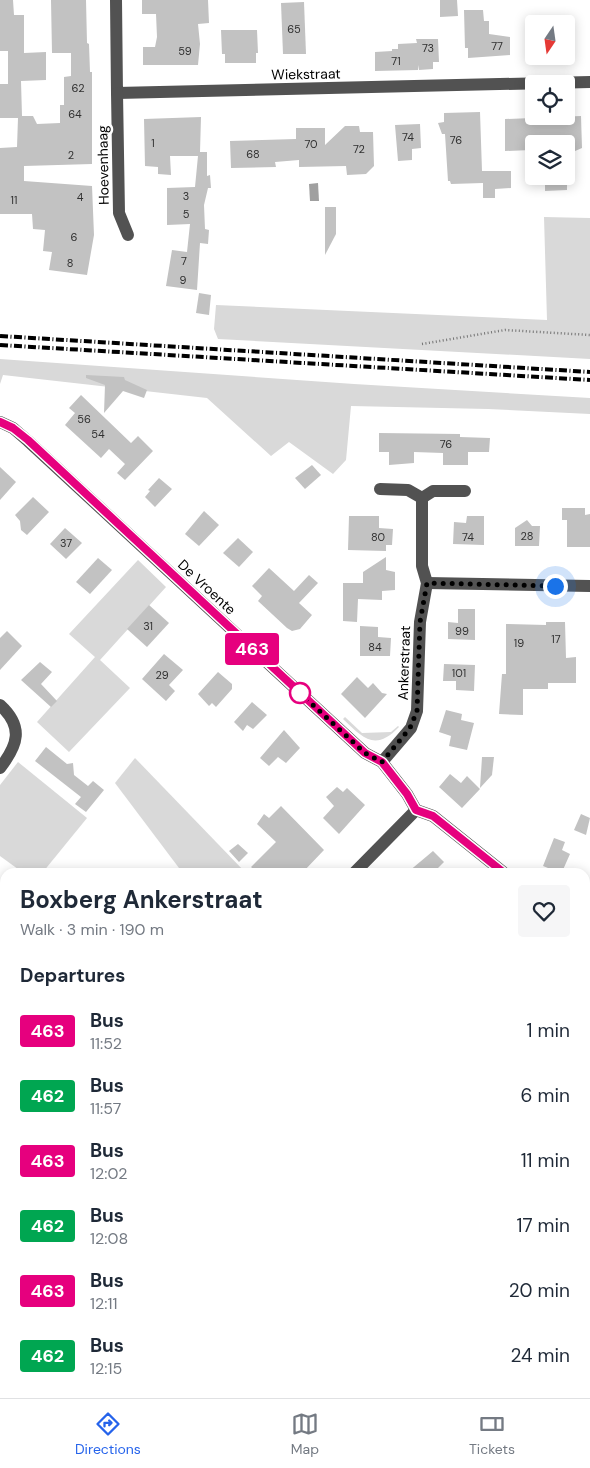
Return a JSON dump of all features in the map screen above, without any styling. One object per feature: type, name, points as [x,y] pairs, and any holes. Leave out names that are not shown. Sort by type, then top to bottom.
[{"type":"street","points":[[116,0],[117,94]]},
{"type":"street","name":"Wiekstraat","points":[[117,94],[590,82]]},
{"type":"street","name":"Hoevenhaag","points":[[117,94],[119,213],[128,235]]},
{"type":"street","name":"De Vroente","points":[[0,422],[13,428],[28,440],[365,753],[382,762],[407,794],[416,810]]},
{"type":"street","points":[[380,489],[408,490],[422,498],[433,491],[465,491]]},
{"type":"street","name":"Ankerstraat","points":[[382,762],[410,728],[417,711],[420,622],[427,583],[422,566],[422,498]]},
{"type":"street","points":[[427,583],[590,586]]},
{"type":"street","points":[[0,704],[16,727],[16,742],[11,755],[0,768]]},
{"type":"street","points":[[359,868],[416,810],[433,816],[498,868]]},
{"type":"path","points":[[422,344],[505,330],[590,336]]},
{"type":"shaded area","points":[[318,183],[319,201],[310,201],[309,184]]},
{"type":"shaded area","points":[[544,217],[590,218],[590,359],[218,339],[214,329],[216,305],[547,320]]},
{"type":"shaded area","points":[[0,359],[354,384],[590,398],[590,414],[488,409],[351,406],[346,460],[333,474],[289,442],[271,456],[207,398],[3,375],[0,384]]},
{"type":"shaded area","points":[[138,560],[166,587],[100,660],[130,688],[69,752],[37,722],[95,657],[69,634]]},
{"type":"shaded area","points":[[345,717],[362,733],[391,732],[399,727],[391,735],[383,739],[370,740],[350,726],[343,719]]},
{"type":"shaded area","points":[[135,758],[241,868],[179,868],[115,783]]},
{"type":"shaded area","points":[[18,762],[87,818],[46,868],[16,868],[0,856],[0,785]]},
{"type":"building","points":[[0,0],[13,0],[14,15],[24,15],[24,53],[46,52],[46,80],[21,81],[22,116],[33,116],[37,124],[60,123],[60,105],[64,105],[64,77],[71,76],[71,53],[52,53],[51,0],[86,0],[87,43],[89,44],[90,72],[92,72],[92,164],[24,166],[24,181],[92,186],[94,235],[87,275],[49,270],[52,252],[43,251],[45,230],[33,229],[32,214],[0,214],[0,148],[17,147],[18,118],[0,118],[0,84],[8,84],[8,51],[0,51]]},
{"type":"building","points":[[142,0],[208,0],[209,23],[198,24],[200,44],[198,65],[143,65],[143,47],[155,47],[157,37],[156,14],[142,14]]},
{"type":"building","points":[[440,0],[457,0],[458,16],[440,17]]},
{"type":"building","points":[[304,2],[306,54],[283,54],[281,3]]},
{"type":"building","points":[[464,10],[483,10],[484,21],[489,21],[489,34],[510,37],[510,55],[468,58],[468,48],[465,48]]},
{"type":"building","points":[[221,30],[257,30],[258,53],[256,53],[256,63],[225,63],[225,54],[222,54]]},
{"type":"building","points":[[416,39],[438,39],[439,62],[433,62],[433,69],[419,70],[418,65],[418,70],[375,71],[375,52],[392,51],[392,49],[398,49],[398,44],[417,43]]},
{"type":"building","points":[[480,112],[482,171],[511,171],[511,188],[495,189],[495,198],[483,198],[483,183],[451,184],[448,181],[445,134],[442,134],[438,123],[444,122],[444,113]]},
{"type":"building","points":[[575,116],[581,116],[582,148],[575,151],[575,135],[525,135],[525,150],[505,151],[505,119],[525,118],[525,125],[575,125]]},
{"type":"building","points":[[201,117],[200,152],[207,152],[207,176],[210,175],[211,188],[208,188],[204,205],[205,229],[209,230],[208,244],[200,243],[197,290],[166,286],[172,250],[187,252],[190,224],[167,225],[167,188],[195,187],[198,156],[170,156],[171,175],[158,174],[158,167],[145,166],[144,119]]},
{"type":"building","points":[[420,124],[421,148],[412,149],[412,160],[398,161],[395,125]]},
{"type":"building","points":[[345,126],[359,126],[360,132],[373,132],[374,166],[366,174],[347,175],[346,166],[299,167],[299,160],[275,162],[276,167],[231,168],[230,141],[296,139],[296,128],[325,128],[325,145]]},
{"type":"building","points":[[545,185],[567,185],[567,190],[545,191]]},
{"type":"building","points":[[325,207],[336,207],[336,234],[325,255]]},
{"type":"building","points":[[199,293],[211,295],[209,315],[196,313]]},
{"type":"building","points":[[86,375],[124,377],[125,380],[147,390],[144,398],[123,391],[104,413],[105,385],[86,378]]},
{"type":"building","points":[[81,395],[131,443],[138,436],[153,451],[125,480],[117,473],[125,464],[109,449],[101,458],[65,425],[75,413],[69,408]]},
{"type":"building","points":[[379,433],[460,434],[460,437],[490,438],[489,452],[468,452],[468,465],[443,465],[443,453],[414,452],[414,463],[389,465],[389,452],[379,452]]},
{"type":"building","points":[[312,465],[321,475],[305,489],[295,478]]},
{"type":"building","points":[[0,467],[16,482],[0,500]]},
{"type":"building","points":[[159,478],[172,489],[155,507],[145,497],[150,491],[148,490]]},
{"type":"building","points":[[33,497],[49,512],[27,535],[21,530],[20,521],[15,515]]},
{"type":"building","points":[[562,508],[585,508],[585,515],[590,514],[590,547],[567,547],[567,520],[562,520]]},
{"type":"building","points":[[204,511],[219,525],[199,546],[185,534]]},
{"type":"building","points":[[349,516],[379,516],[379,528],[393,529],[392,545],[386,545],[386,551],[348,550]]},
{"type":"building","points":[[467,516],[484,516],[484,545],[453,544],[454,522],[466,523]]},
{"type":"building","points":[[527,520],[532,526],[540,526],[539,546],[515,546],[515,528]]},
{"type":"building","points":[[65,528],[82,543],[66,559],[50,544]]},
{"type":"building","points":[[238,538],[253,552],[239,567],[223,553]]},
{"type":"building","points":[[386,557],[386,570],[395,572],[395,590],[382,591],[382,600],[358,599],[357,622],[343,621],[343,583],[363,583],[363,572]]},
{"type":"building","points":[[98,558],[112,570],[90,594],[76,582]]},
{"type":"building","points":[[269,568],[294,591],[309,575],[318,583],[299,603],[312,615],[300,629],[292,631],[287,628],[258,601],[262,596],[252,586]]},
{"type":"building","points":[[149,605],[169,623],[147,647],[127,629]]},
{"type":"building","points":[[458,609],[475,609],[475,640],[448,639],[448,622],[458,623]]},
{"type":"building","points":[[546,622],[565,622],[566,658],[576,657],[576,683],[548,683],[548,689],[523,689],[523,715],[499,714],[502,674],[506,674],[506,624],[546,625]]},
{"type":"building","points":[[360,626],[378,627],[378,637],[391,638],[390,656],[360,656]]},
{"type":"building","points":[[7,631],[22,646],[0,670],[0,638]]},
{"type":"building","points":[[164,654],[183,670],[169,685],[175,691],[166,701],[142,679]]},
{"type":"building","points":[[40,662],[52,672],[41,684],[57,701],[51,707],[21,680]]},
{"type":"building","points":[[444,664],[475,665],[474,691],[456,690],[456,681],[443,681]]},
{"type":"building","points":[[218,672],[232,684],[232,689],[216,707],[212,703],[209,706],[198,694]]},
{"type":"building","points":[[357,677],[368,688],[373,683],[382,693],[387,694],[365,718],[341,694]]},
{"type":"building","points":[[252,702],[267,715],[253,729],[247,725],[243,731],[234,722]]},
{"type":"building","points":[[446,710],[462,714],[461,720],[474,723],[467,750],[449,746],[451,736],[439,732]]},
{"type":"building","points":[[284,730],[300,748],[286,763],[278,757],[269,766],[260,758]]},
{"type":"building","points":[[46,747],[67,764],[73,763],[74,775],[88,786],[93,781],[104,790],[86,812],[75,804],[81,797],[35,761]]},
{"type":"building","points":[[482,757],[494,757],[492,775],[480,788]]},
{"type":"building","points":[[450,774],[461,783],[467,776],[480,789],[462,808],[439,787]]},
{"type":"building","points":[[337,787],[343,792],[347,788],[365,805],[339,834],[323,818],[334,806],[326,797]]},
{"type":"building","points":[[281,806],[324,850],[307,868],[252,868],[251,867],[276,842],[257,824],[264,814],[269,818]]},
{"type":"building","points":[[581,814],[590,818],[586,835],[574,830]]},
{"type":"building","points":[[554,838],[565,842],[562,850],[570,854],[564,868],[548,868],[543,866]]},
{"type":"building","points":[[238,844],[248,853],[239,862],[229,851]]},
{"type":"building","points":[[433,851],[444,862],[438,868],[413,868]]},
{"type":"railway","points":[[0,336],[590,372]]},
{"type":"railway","points":[[0,345],[590,380]]},
{"type":"bus line","name":"463","points":[[0,422],[13,428],[28,440],[365,753],[382,762],[407,794],[416,810],[433,816],[498,868]]},
{"type":"route","points":[[300,693],[365,753],[382,762],[410,728],[417,711],[420,622],[427,583],[555,586]]}]
